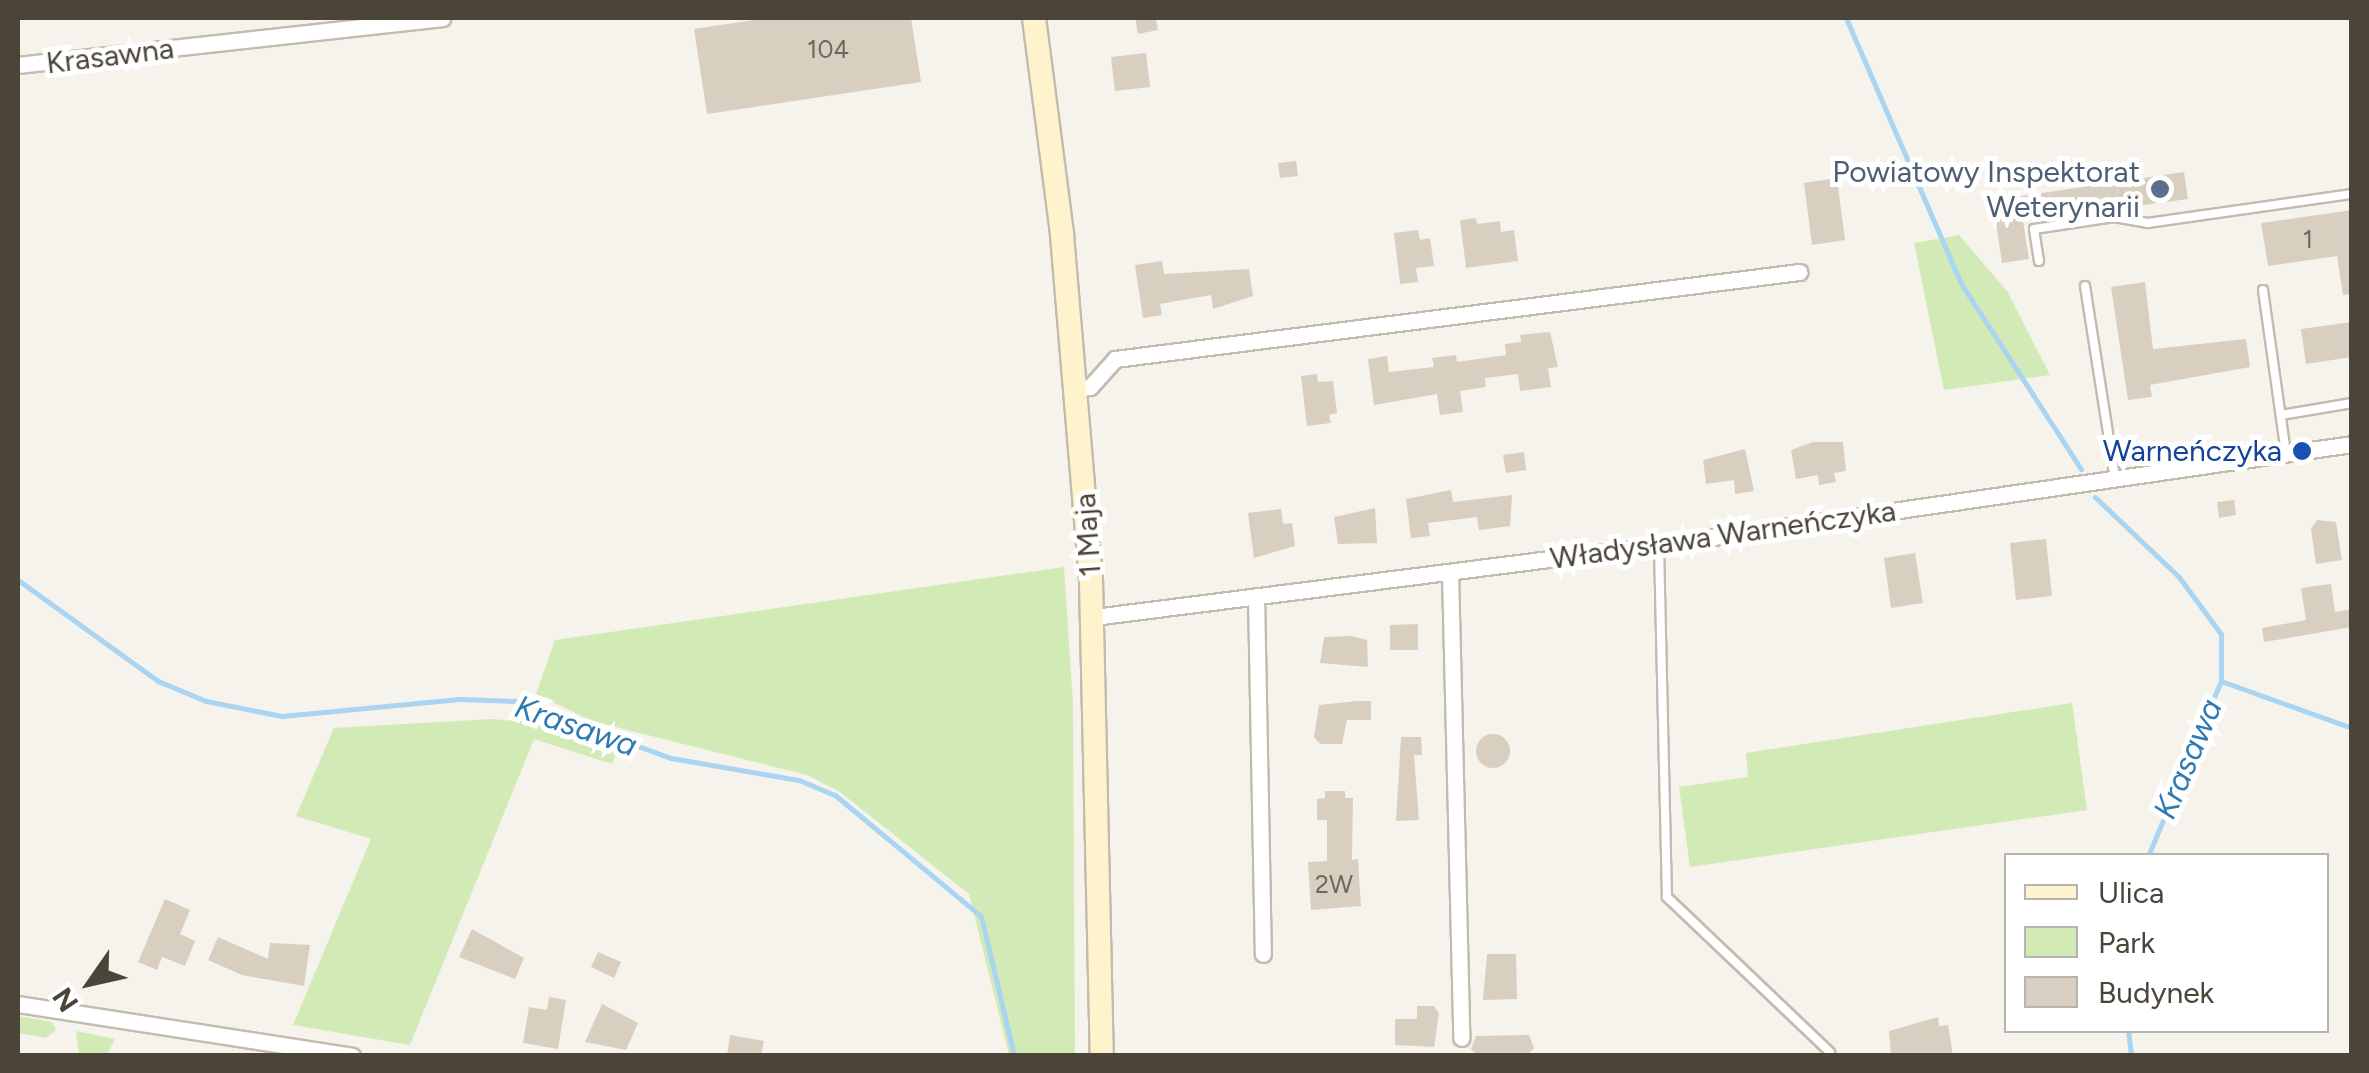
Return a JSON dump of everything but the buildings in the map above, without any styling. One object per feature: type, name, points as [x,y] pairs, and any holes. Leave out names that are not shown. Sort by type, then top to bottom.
[{"type":"main road","name":"1 Maja","points":[[1034,18],[1077,388],[1094,617],[1102,1056]]},
{"type":"street","name":"Krasawna","points":[[18,64],[442,18]]},
{"type":"street","points":[[1077,388],[1090,387],[1115,359],[1799,272]]},
{"type":"street","name":"Władysława Warneńczyka","points":[[1094,617],[1660,545],[2352,444]]},
{"type":"street","points":[[1450,572],[1461,1038]]},
{"type":"street","points":[[1256,596],[1263,954]]},
{"type":"street","points":[[18,1004],[352,1056]]},
{"type":"street","points":[[231,1056],[236,1036]]},
{"type":"lane","points":[[2040,261],[2034,229],[2114,217],[2148,223],[2352,194]]},
{"type":"lane","points":[[2085,286],[2115,478]]},
{"type":"lane","points":[[2263,290],[2286,454]]},
{"type":"lane","points":[[2281,415],[2352,402]]},
{"type":"lane","points":[[1660,545],[1667,897],[1830,1052]]},
{"type":"green space","points":[[1959,235],[2007,291],[2050,375],[1944,390],[1914,243]]},
{"type":"green space","points":[[1064,567],[1073,704],[1075,1055],[1009,1055],[969,894],[840,792],[807,775],[592,721],[536,694],[555,640]]},
{"type":"green space","points":[[2072,703],[2087,810],[1690,867],[1679,787],[1748,777],[1746,753]]},
{"type":"green space","points":[[492,719],[529,722],[618,749],[612,764],[534,739],[410,1045],[293,1025],[371,839],[296,816],[334,728]]},
{"type":"green space","points":[[18,1016],[52,1022],[56,1030],[46,1038],[18,1033]]},
{"type":"green space","points":[[76,1031],[115,1039],[107,1055],[79,1055]]},
{"type":"waterway","points":[[1846,18],[1960,282],[2081,469]]},
{"type":"waterway","points":[[2095,497],[2179,577],[2221,634],[2221,681]]},
{"type":"waterway","name":"Krasawa","points":[[18,580],[158,681],[206,701],[282,716],[459,699],[515,701],[671,758],[799,780],[835,795],[981,916],[1014,1056]]},
{"type":"waterway","name":"Krasawa","points":[[2149,853],[2221,681],[2352,728]]},
{"type":"waterway","name":"Krasawa","points":[[2128,1033],[2131,1056]]},
{"type":"place","name":"Powiatowy Inspektorat Weterynarii","points":[[2160,189]]},
{"type":"place","name":"Warneńczyka","points":[[2302,451]]}]
